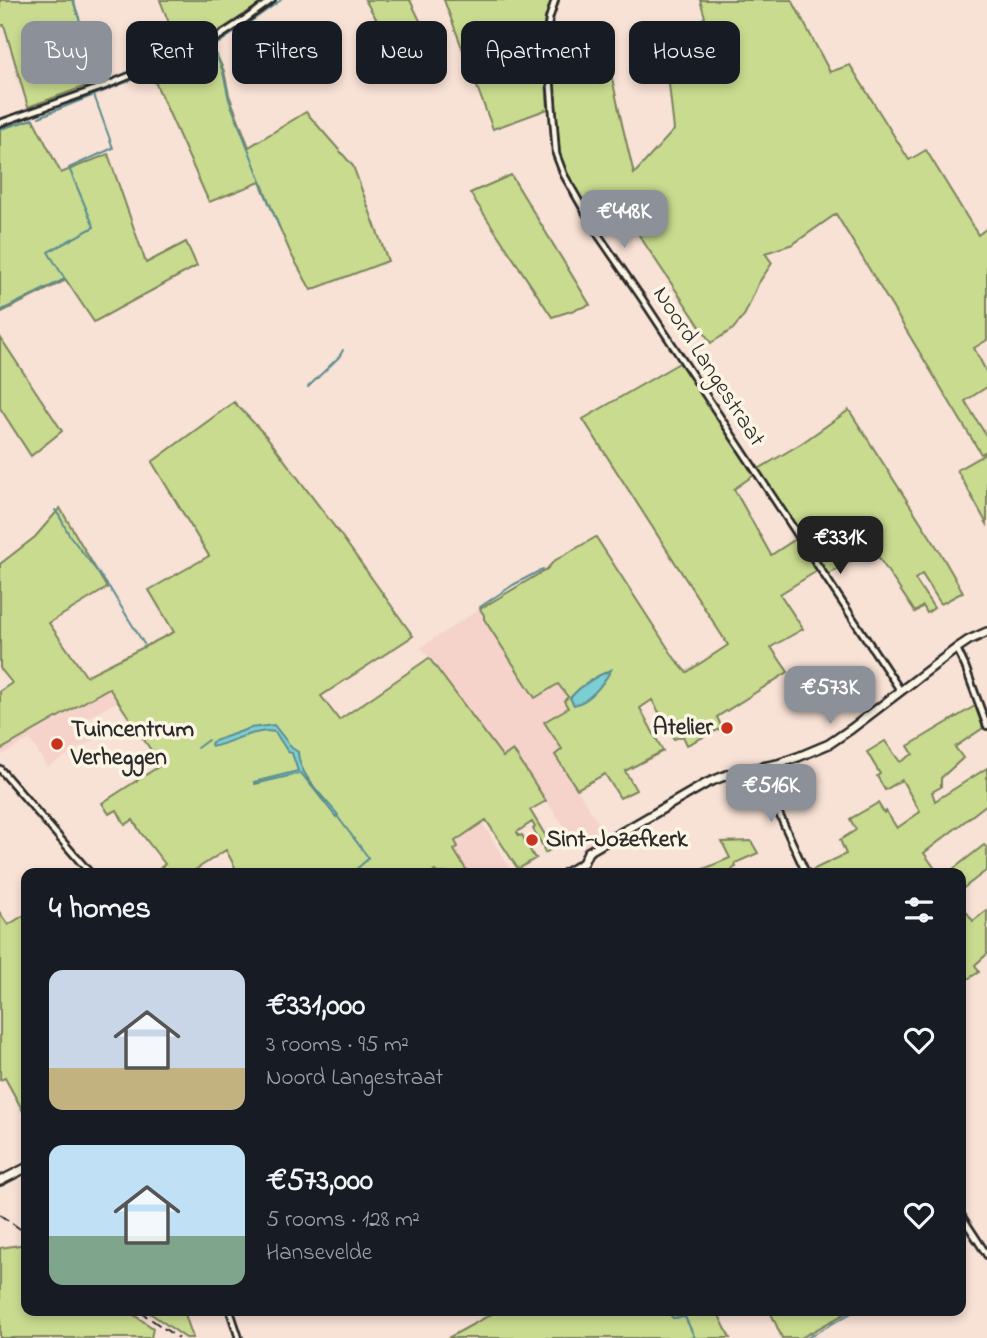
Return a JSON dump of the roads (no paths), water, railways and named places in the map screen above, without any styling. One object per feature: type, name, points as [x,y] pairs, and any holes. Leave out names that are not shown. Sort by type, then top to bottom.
[{"type":"street","points":[[0,123],[105,86],[209,43],[272,0]]},
{"type":"street","name":"Noord Langestraat","points":[[555,0],[547,35],[556,154],[564,176],[599,236],[900,690]]},
{"type":"street","points":[[574,868],[583,863],[589,852],[706,783],[732,773],[798,757],[828,744],[957,648],[987,632]]},
{"type":"street","points":[[957,648],[987,726]]},
{"type":"street","points":[[761,767],[765,783],[804,868]]},
{"type":"street","points":[[0,769],[86,868]]},
{"type":"street","points":[[0,1181],[21,1170]]},
{"type":"street","points":[[966,1223],[987,1255]]},
{"type":"street","points":[[232,1316],[239,1338]]},
{"type":"water","points":[[611,670],[591,696],[574,705],[570,698],[574,693],[589,681]]},
{"type":"water","points":[[274,725],[298,752],[307,778],[338,815],[336,817],[301,773],[255,784],[254,782],[298,771],[292,753],[288,752],[275,732],[253,733],[216,746],[211,744],[250,728]]},
{"type":"waterway","points":[[73,0],[80,21]]},
{"type":"waterway","points":[[252,21],[281,0]]},
{"type":"waterway","points":[[218,44],[232,34]]},
{"type":"waterway","points":[[218,60],[229,100],[279,227]]},
{"type":"waterway","points":[[39,117],[126,82]]},
{"type":"waterway","points":[[0,311],[65,279],[48,252],[94,227],[69,168],[113,148],[94,95]]},
{"type":"waterway","points":[[0,129],[33,119]]},
{"type":"waterway","points":[[308,387],[343,350]]},
{"type":"waterway","points":[[55,510],[70,536],[109,587],[144,644]]},
{"type":"waterway","points":[[480,607],[543,569]]},
{"type":"waterway","points":[[197,748],[208,740]]},
{"type":"waterway","points":[[337,816],[368,857],[358,868]]},
{"type":"waterway","points":[[671,1316],[685,1317],[695,1338]]},
{"type":"waterway","points":[[807,1338],[846,1316]]},
{"type":"railway","points":[[0,1215],[21,1230]]},
{"type":"railway","points":[[146,1316],[178,1338]]},
{"type":"place","name":"Atelier","points":[[727,728]]},
{"type":"place","name":"Tuincentrum Verheggen","points":[[57,744]]},
{"type":"place","name":"Sint-Jozefkerk","points":[[532,840]]}]
